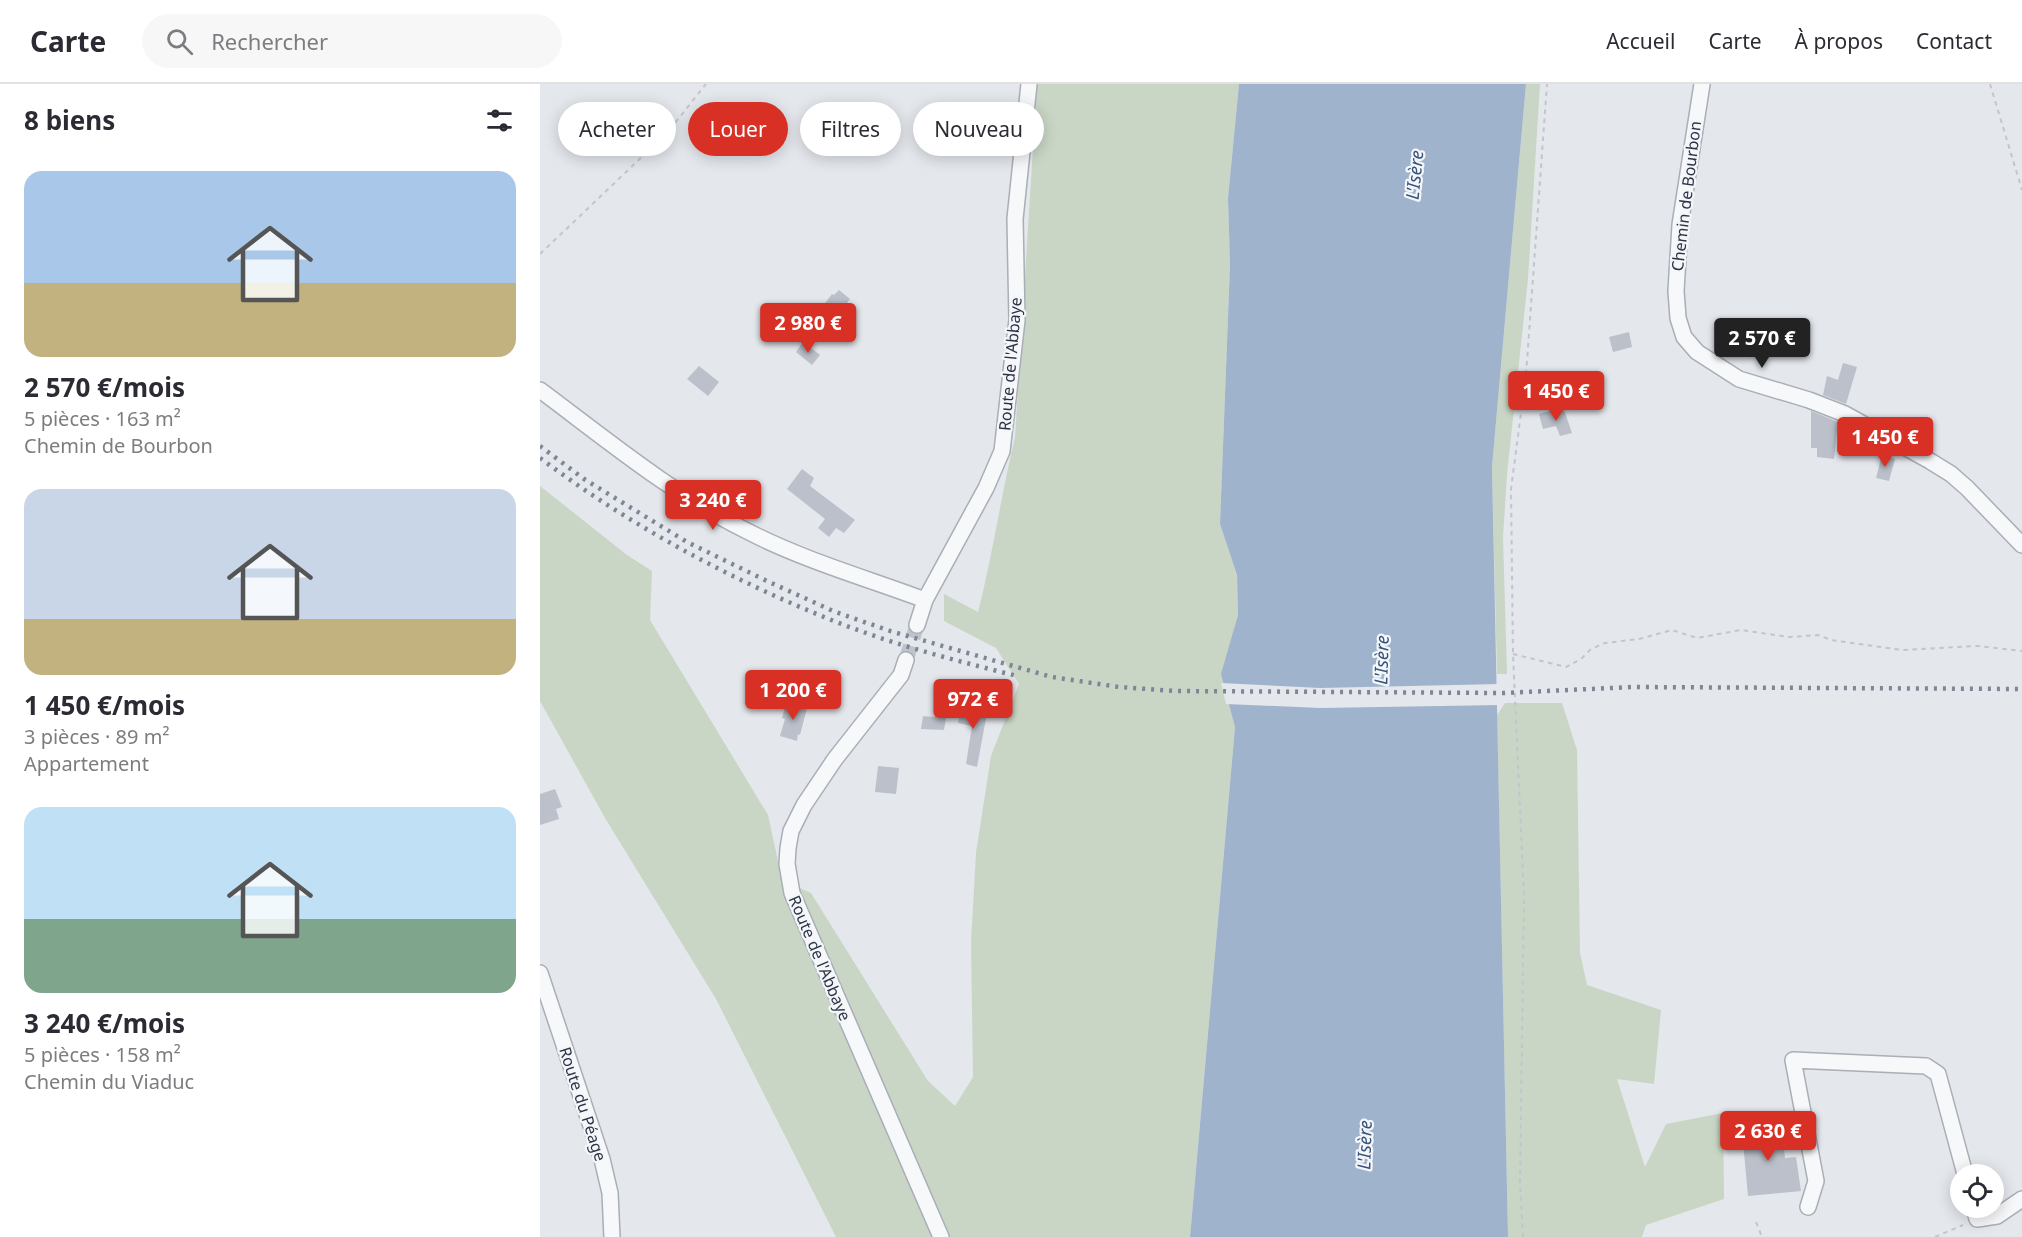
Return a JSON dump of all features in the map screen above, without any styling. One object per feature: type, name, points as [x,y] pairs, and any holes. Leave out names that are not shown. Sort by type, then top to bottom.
[{"type":"street","name":"Route de l'Abbaye","points":[[917,625],[925,600],[986,488],[1002,451],[1017,320],[1015,219],[1029,84]]},
{"type":"street","name":"Chemin de Bourbon","points":[[1702,84],[1680,225],[1676,291],[1678,318],[1684,337],[1698,352],[1739,379],[1809,400],[1845,414],[1930,461],[1951,474],[1967,488],[2022,542]]},
{"type":"street","points":[[540,390],[660,480],[745,531],[789,550],[925,600]]},
{"type":"street","name":"Route de l'Abbaye","points":[[906,660],[901,675],[835,759],[804,805],[791,831],[787,864],[792,893],[941,1237]]},
{"type":"street","name":"Route du Péage","points":[[540,974],[602,1159],[610,1193],[612,1237]]},
{"type":"street","points":[[1808,1207],[1816,1181],[1793,1060],[1926,1065],[1938,1074],[1962,1164]]},
{"type":"street","points":[[2004,1211],[2022,1199]]},
{"type":"path","points":[[540,254],[667,133],[706,84]]},
{"type":"path","points":[[1523,1237],[1520,1182],[1524,896],[1513,654],[1511,489],[1526,375],[1547,84]]},
{"type":"path","points":[[1990,84],[2022,189]]},
{"type":"path","points":[[1513,654],[1566,667],[1581,659],[1591,649],[1605,643],[1639,639],[1672,630],[1697,638],[1741,630],[1789,637],[1818,635],[1831,640],[1902,650],[1977,646],[2022,651]]},
{"type":"path","points":[[1935,1237],[1967,1218]]},
{"type":"path","points":[[1756,1222],[1762,1237]]},
{"type":"green space","points":[[1037,84],[1239,84],[1228,198],[1230,265],[1220,524],[1237,575],[1238,615],[1222,674],[1235,727],[1190,1237],[836,1237],[716,999],[605,818],[540,701],[540,486],[627,555],[652,571],[650,620],[768,815],[782,880],[811,893],[928,1081],[955,1106],[973,1077],[971,942],[976,853],[991,756],[1019,684],[996,648],[944,621],[944,594],[978,612],[1015,437],[1033,156],[1044,156],[1044,102],[1036,102]]},
{"type":"green space","points":[[1526,84],[1540,84],[1528,279],[1507,474],[1503,537],[1507,674],[1497,674],[1492,467]]},
{"type":"green space","points":[[1505,703],[1562,703],[1577,750],[1580,953],[1587,985],[1661,1010],[1654,1084],[1617,1079],[1645,1167],[1666,1124],[1723,1113],[1724,1199],[1646,1225],[1642,1237],[1508,1237],[1497,715]]},
{"type":"water","name":"L'Isère","points":[[1239,84],[1526,84],[1492,467],[1508,1237],[1190,1237],[1235,727],[1221,674],[1238,615],[1237,575],[1220,524],[1230,265],[1228,198]]},
{"type":"pier","points":[[1221,683],[1320,688],[1500,684],[1500,705],[1320,708],[1226,704]]},
{"type":"building","points":[[839,290],[850,299],[830,326],[816,315],[832,294],[834,295]]},
{"type":"building","points":[[1629,332],[1632,347],[1613,352],[1609,337]]},
{"type":"building","points":[[803,342],[820,355],[812,365],[796,352]]},
{"type":"building","points":[[1843,363],[1857,367],[1846,404],[1823,395],[1827,376],[1838,380]]},
{"type":"building","points":[[699,366],[719,382],[708,396],[687,379]]},
{"type":"building","points":[[1553,410],[1554,413],[1564,410],[1572,433],[1560,436],[1556,426],[1543,429],[1539,414]]},
{"type":"building","points":[[1811,411],[1838,422],[1834,459],[1817,457],[1817,448],[1811,448]]},
{"type":"building","points":[[1882,455],[1895,459],[1889,481],[1876,478]]},
{"type":"building","points":[[802,469],[814,478],[810,486],[855,520],[844,533],[836,528],[829,537],[818,528],[825,519],[787,489]]},
{"type":"building","points":[[963,699],[975,701],[973,710],[987,713],[977,767],[966,764],[972,726],[958,723]]},
{"type":"building","points":[[786,703],[807,708],[797,741],[780,736],[785,719],[782,718]]},
{"type":"building","points":[[923,716],[946,718],[944,730],[921,729]]},
{"type":"building","points":[[878,766],[899,768],[896,794],[875,792]]},
{"type":"building","points":[[555,789],[562,807],[556,809],[559,819],[540,825],[540,794]]},
{"type":"building","points":[[1761,1120],[1762,1132],[1782,1130],[1785,1158],[1796,1157],[1801,1191],[1748,1196],[1741,1121]]},
{"type":"tunnel","points":[[906,660],[917,625]]},
{"type":"railway","points":[[540,446],[584,479],[687,542],[833,611],[890,631],[1052,677],[1119,687],[1175,691],[1503,693],[1633,687],[2022,689]]},
{"type":"railway","points":[[540,458],[643,527],[753,586],[875,636],[946,658],[1017,676]]}]
